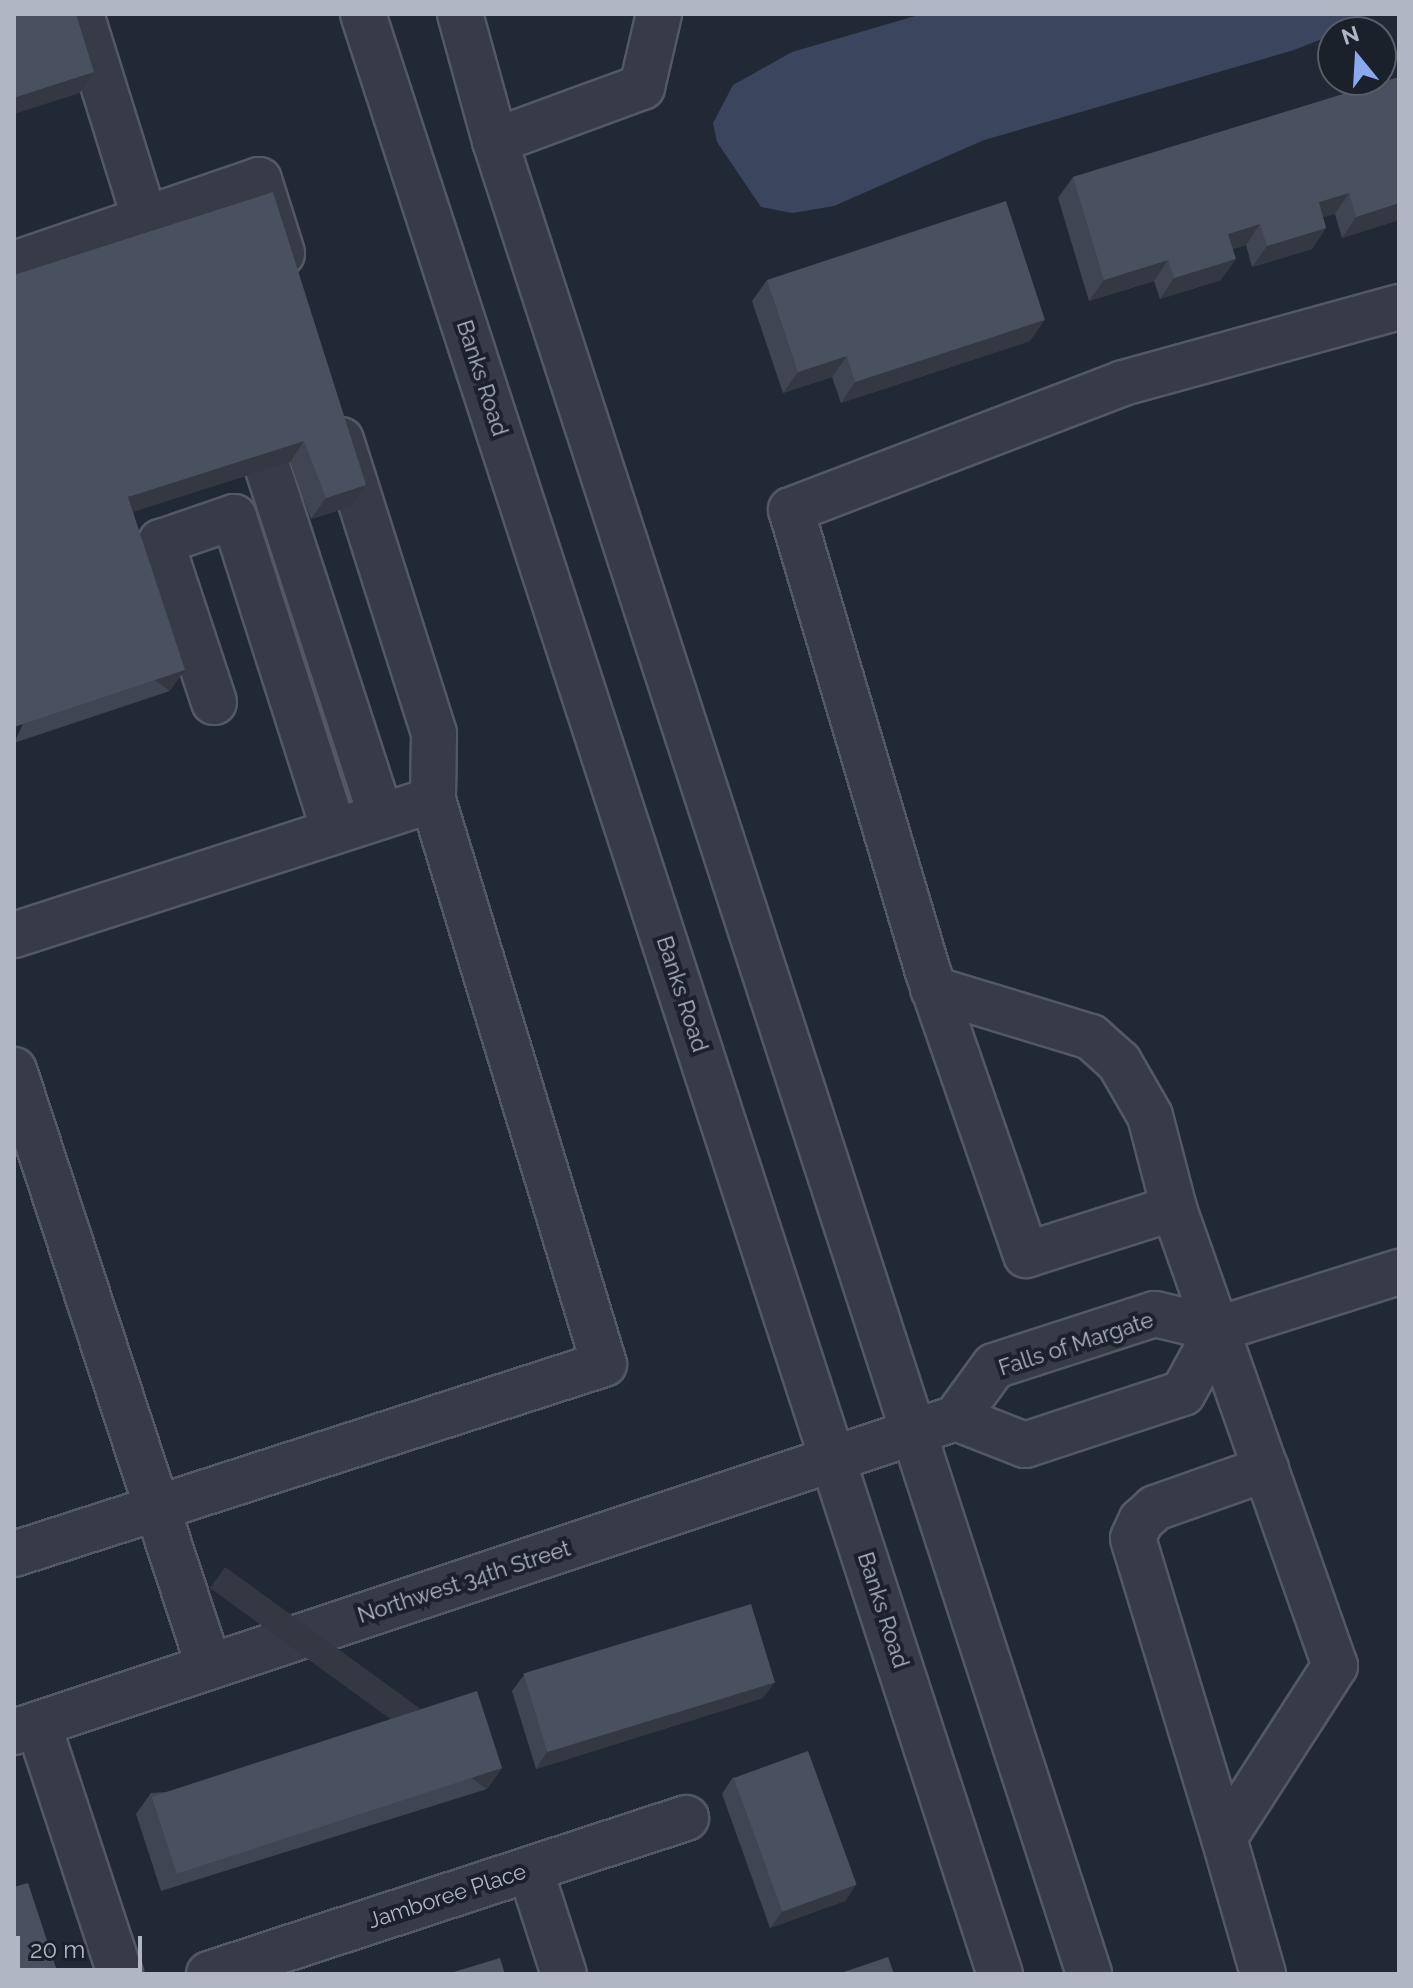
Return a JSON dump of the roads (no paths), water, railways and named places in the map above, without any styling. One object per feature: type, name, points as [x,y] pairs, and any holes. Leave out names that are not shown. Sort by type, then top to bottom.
[{"type":"street","points":[[81,14],[145,219]]},
{"type":"street","name":"Banks Road","points":[[363,14],[1000,1974]]},
{"type":"street","points":[[460,14],[495,141],[1089,1974]]},
{"type":"street","points":[[495,141],[642,87],[659,14]]},
{"type":"street","points":[[14,264],[259,180],[292,285]]},
{"type":"street","points":[[1174,1208],[1026,1255],[933,989],[791,510],[1123,383],[1399,307]]},
{"type":"street","points":[[14,1554],[604,1364],[433,800],[434,734],[330,405]]},
{"type":"street","points":[[268,469],[381,816]]},
{"type":"street","points":[[214,702],[161,542],[234,517],[334,831]]},
{"type":"street","points":[[14,935],[433,800]]},
{"type":"street","points":[[933,989],[983,1000],[1091,1037],[1119,1062],[1150,1116],[1174,1208],[1335,1666],[1224,1838]]},
{"type":"street","points":[[14,1070],[154,1509],[209,1667]]},
{"type":"street","points":[[913,1431],[956,1418],[1025,1445],[1183,1393],[1218,1329],[1399,1272]]},
{"type":"street","name":"Falls of Margate","points":[[956,1418],[994,1366],[1155,1314],[1218,1329]]},
{"type":"street","name":"Northwest 34th Street","points":[[26,1728],[913,1431]]},
{"type":"street","points":[[1263,1974],[1133,1538],[1141,1521],[1155,1508],[1266,1469]]},
{"type":"street","points":[[26,1728],[120,1974]]},
{"type":"street","name":"Jamboree Place","points":[[209,1974],[686,1818]]},
{"type":"street","points":[[530,1869],[564,1974]]},
{"type":"water","points":[[922,14],[1361,14],[1317,16],[1317,41],[1294,50],[984,140],[834,206],[792,213],[761,207],[717,142],[713,123],[733,85],[792,52]]}]
